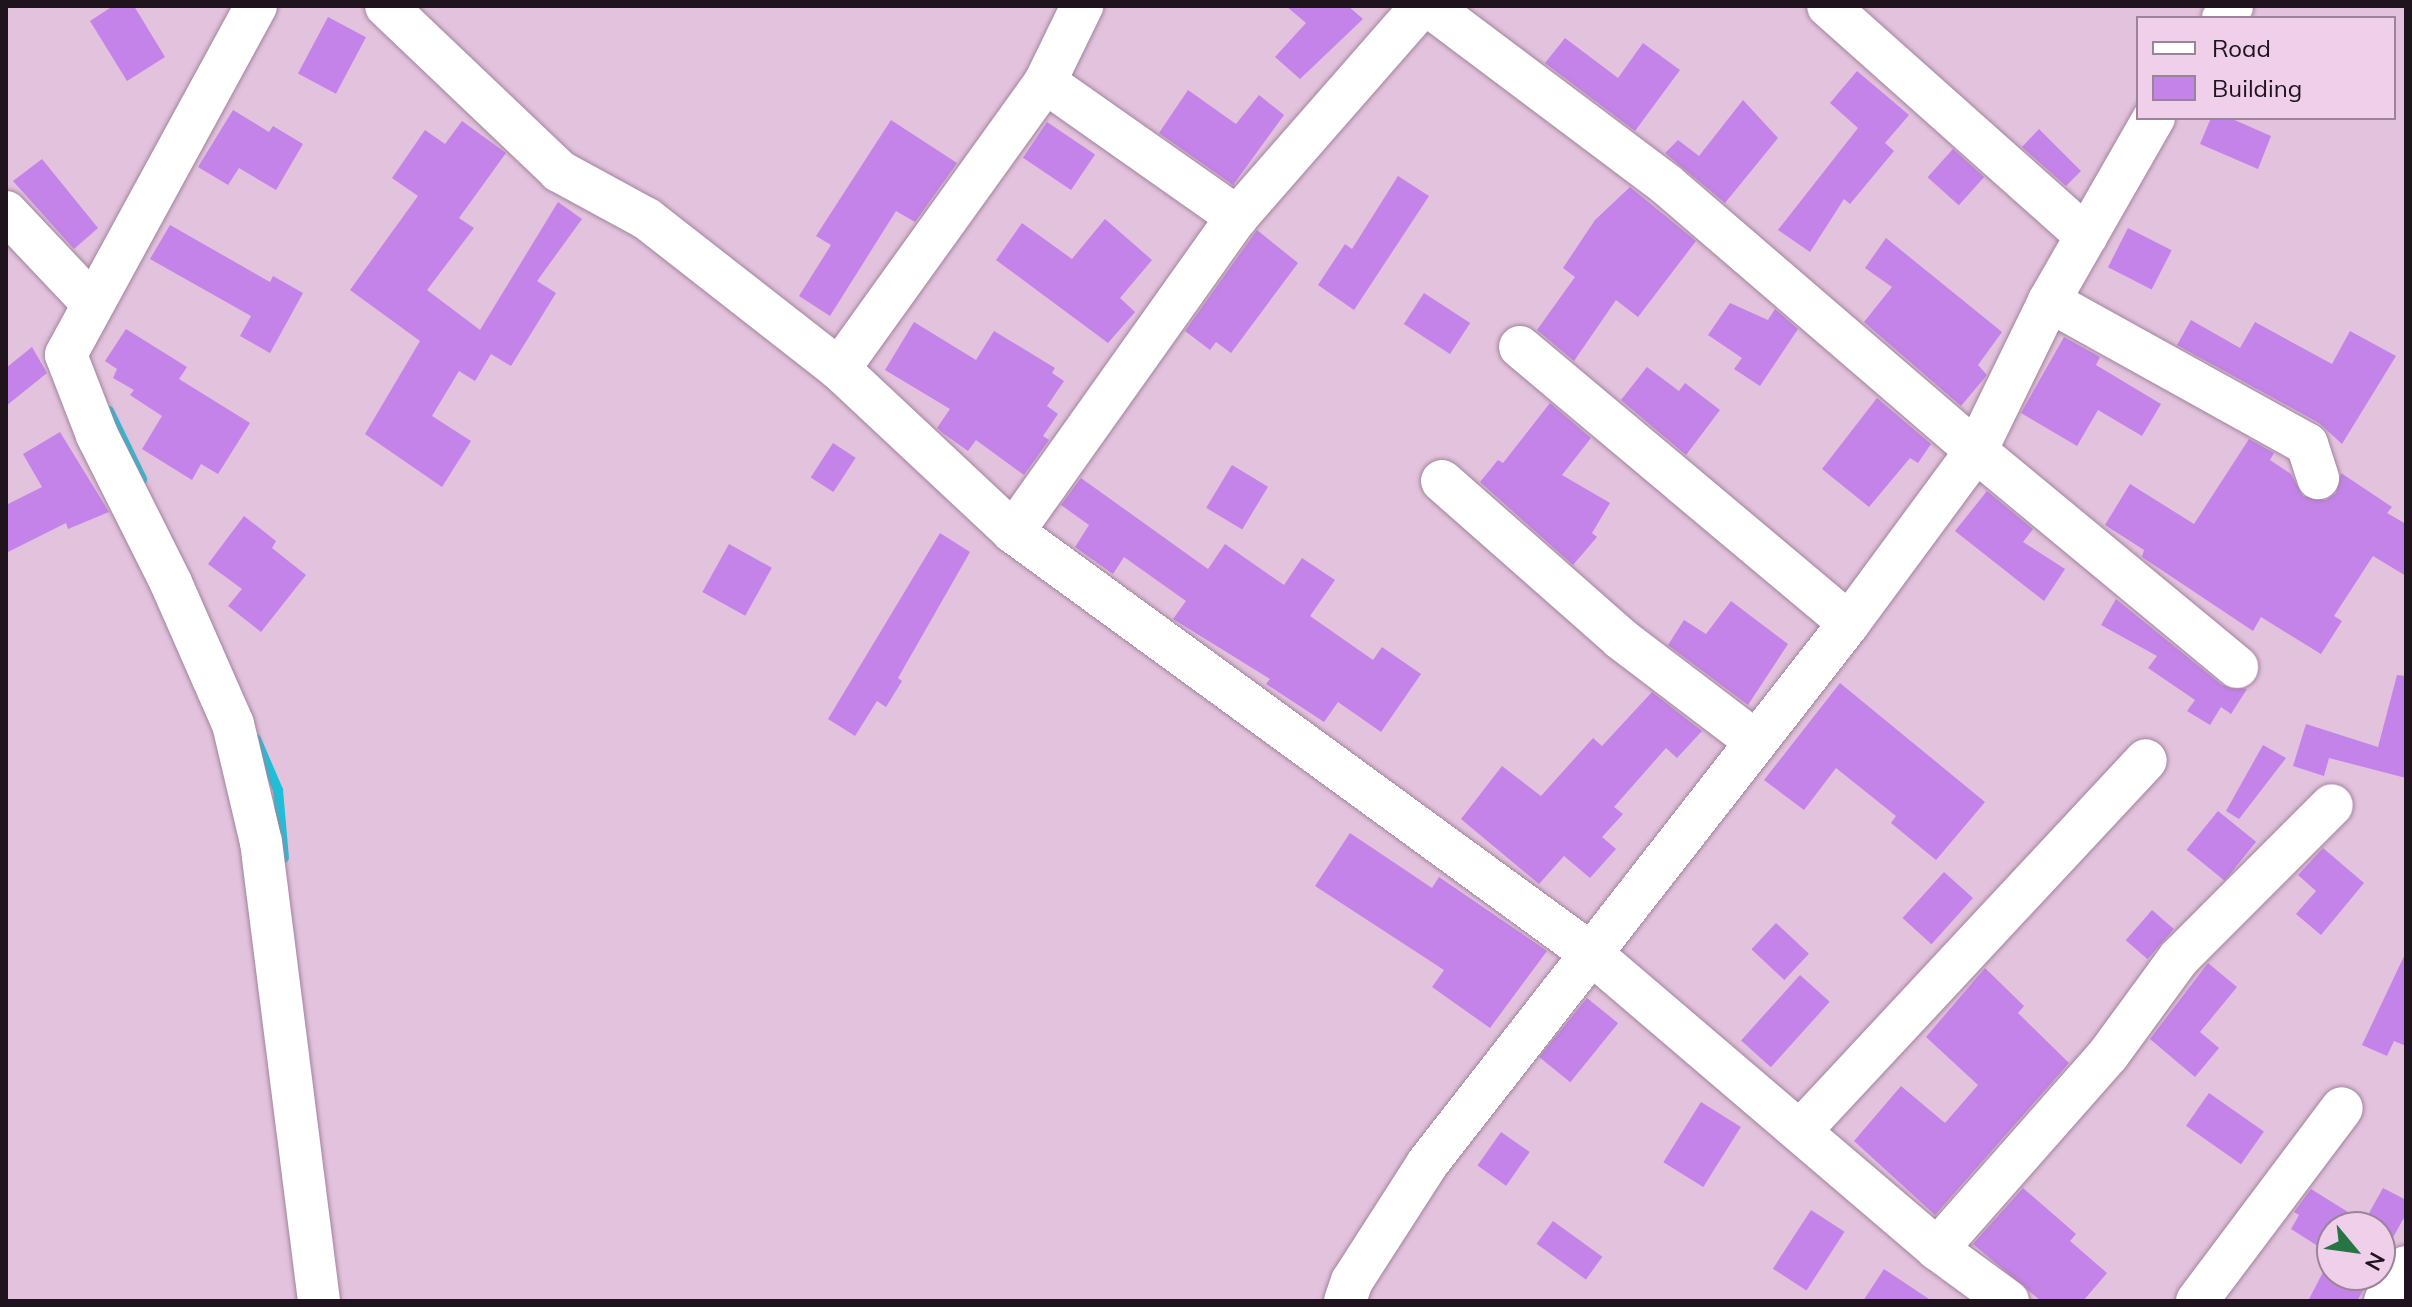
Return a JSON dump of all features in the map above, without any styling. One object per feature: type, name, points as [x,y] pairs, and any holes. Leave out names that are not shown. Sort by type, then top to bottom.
[{"type":"street","points":[[256,6],[66,355],[97,435],[171,583],[233,724],[261,842],[319,1301]]},
{"type":"street","points":[[386,6],[559,171],[647,219],[839,369],[1013,532],[1593,955],[1802,1129],[1937,1249],[2008,1301]]},
{"type":"street","points":[[839,369],[1045,82],[1082,6]]},
{"type":"street","points":[[1013,532],[1237,217],[1422,6]]},
{"type":"street","points":[[1429,6],[1666,184],[1976,451],[2237,667]]},
{"type":"street","points":[[1828,6],[2086,236]]},
{"type":"street","points":[[1045,82],[1237,217]]},
{"type":"street","points":[[1345,1301],[1352,1281],[1427,1164],[1593,955],[1754,740],[1849,623],[1976,451],[2049,301],[2153,120]]},
{"type":"street","points":[[6,212],[92,303]]},
{"type":"street","points":[[2049,301],[2307,444],[2318,478]]},
{"type":"street","points":[[1520,347],[1849,623]]},
{"type":"street","points":[[1442,481],[1621,639],[1754,740]]},
{"type":"street","points":[[1802,1129],[2146,760]]},
{"type":"street","points":[[1937,1249],[2108,1055],[2179,958],[2332,805]]},
{"type":"street","points":[[2197,1301],[2342,1108]]},
{"type":"street","points":[[2385,1301],[2406,1267]]},
{"type":"building","points":[[113,6],[134,6],[165,57],[127,81],[90,21]]},
{"type":"building","points":[[1286,6],[1348,6],[1363,19],[1300,79],[1275,57],[1306,23]]},
{"type":"building","points":[[328,17],[366,37],[336,94],[298,74]]},
{"type":"building","points":[[1565,38],[1618,78],[1643,43],[1680,70],[1635,131],[1545,63]]},
{"type":"building","points":[[1857,71],[1909,115],[1885,143],[1894,151],[1850,204],[1844,199],[1810,252],[1778,230],[1858,128],[1830,103]]},
{"type":"building","points":[[1188,90],[1236,124],[1259,95],[1284,115],[1233,185],[1159,133]]},
{"type":"building","points":[[1743,100],[1778,138],[1725,203],[1665,153],[1678,140],[1699,156]]},
{"type":"building","points":[[233,110],[269,132],[273,126],[303,144],[276,190],[239,168],[228,185],[198,167]]},
{"type":"building","points":[[891,120],[957,163],[915,222],[896,211],[830,316],[799,296],[831,245],[816,236]]},
{"type":"building","points":[[2210,120],[2235,120],[2271,136],[2258,169],[2200,144]]},
{"type":"building","points":[[462,121],[506,153],[459,218],[474,228],[427,290],[480,330],[558,202],[582,219],[537,281],[556,293],[511,366],[491,354],[475,381],[459,371],[432,416],[471,441],[442,487],[365,434],[420,341],[350,290],[418,196],[392,178],[425,130],[445,144]]},
{"type":"building","points":[[1047,122],[1095,154],[1071,190],[1023,158]]},
{"type":"building","points":[[2039,129],[2081,171],[2066,186],[2022,147]]},
{"type":"building","points":[[1953,149],[1984,177],[1959,205],[1928,177]]},
{"type":"building","points":[[42,159],[98,228],[74,249],[13,181]]},
{"type":"building","points":[[1398,176],[1429,196],[1354,310],[1318,285],[1345,244],[1352,249]]},
{"type":"building","points":[[1630,187],[1696,241],[1638,317],[1616,300],[1574,361],[1537,330],[1575,277],[1563,268],[1595,220]]},
{"type":"building","points":[[1105,219],[1152,260],[1120,298],[1135,312],[1108,343],[996,260],[1022,223],[1072,259]]},
{"type":"building","points":[[170,225],[270,282],[273,276],[303,293],[270,353],[240,336],[251,316],[150,259]]},
{"type":"building","points":[[2128,228],[2172,250],[2152,289],[2108,267]]},
{"type":"building","points":[[1257,230],[1298,263],[1231,353],[1216,342],[1210,350],[1185,331]]},
{"type":"building","points":[[1886,238],[2002,332],[1978,365],[1987,375],[1961,406],[1864,322],[1892,287],[1865,268]]},
{"type":"building","points":[[1424,293],[1470,323],[1450,354],[1404,324]]},
{"type":"building","points":[[1730,303],[1768,320],[1775,309],[1798,329],[1760,386],[1734,369],[1742,358],[1708,335]]},
{"type":"building","points":[[2191,320],[2240,348],[2255,322],[2332,364],[2350,331],[2396,356],[2342,444],[2319,423],[2177,345]]},
{"type":"building","points":[[914,322],[976,360],[994,331],[1055,368],[1052,373],[1064,381],[1047,406],[1058,414],[1043,436],[1049,440],[1024,475],[976,440],[968,451],[944,434],[937,428],[950,409],[885,370]]},
{"type":"building","points":[[126,329],[187,367],[179,379],[250,423],[218,474],[201,464],[192,480],[142,449],[162,416],[130,395],[134,390],[113,378],[117,369],[105,361]]},
{"type":"building","points":[[2064,337],[2100,357],[2096,365],[2161,404],[2142,436],[2098,410],[2077,446],[2021,413]]},
{"type":"building","points":[[32,347],[47,373],[6,406],[6,368]]},
{"type":"building","points":[[1647,367],[1679,391],[1685,383],[1720,410],[1686,455],[1621,400]]},
{"type":"building","points":[[1877,398],[1931,444],[1918,463],[1910,458],[1869,507],[1822,469]]},
{"type":"building","points":[[1550,403],[1591,438],[1562,475],[1610,503],[1592,533],[1597,537],[1573,565],[1480,482],[1498,460],[1503,463]]},
{"type":"building","points":[[60,432],[109,512],[68,529],[66,523],[6,553],[6,505],[42,487],[23,454]]},
{"type":"building","points":[[2249,439],[2274,453],[2270,460],[2291,474],[2303,496],[2326,500],[2336,493],[2341,473],[2392,507],[2387,513],[2406,524],[2406,576],[2373,556],[2334,616],[2342,621],[2321,654],[2261,617],[2253,631],[2142,557],[2144,550],[2105,525],[2130,484],[2194,524]]},
{"type":"building","points":[[833,443],[856,458],[833,492],[811,477]]},
{"type":"building","points":[[1232,465],[1268,487],[1242,529],[1206,508]]},
{"type":"building","points":[[1081,478],[1208,569],[1225,544],[1284,585],[1302,558],[1335,580],[1310,616],[1373,660],[1382,647],[1421,674],[1381,732],[1338,702],[1324,722],[1266,684],[1270,679],[1173,619],[1186,601],[1124,557],[1113,574],[1075,547],[1089,525],[1061,505]]},
{"type":"building","points":[[1987,491],[2033,529],[2023,542],[2065,569],[2044,601],[1955,531]]},
{"type":"building","points":[[244,516],[276,541],[272,548],[306,575],[261,632],[228,606],[242,589],[208,564]]},
{"type":"building","points":[[940,533],[970,552],[898,678],[902,681],[886,707],[877,701],[855,736],[828,719]]},
{"type":"building","points":[[729,544],[772,568],[745,616],[702,592]]},
{"type":"building","points":[[2116,599],[2222,685],[2247,689],[2231,714],[2221,707],[2210,725],[2187,711],[2195,700],[2148,668],[2157,656],[2101,625]]},
{"type":"building","points":[[1731,601],[1788,644],[1748,705],[1668,645],[1684,620],[1706,634]]},
{"type":"building","points":[[2397,675],[2406,676],[2406,778],[2329,758],[2324,776],[2293,766],[2306,724],[2378,747]]},
{"type":"building","points":[[1840,683],[1985,802],[1936,860],[1891,823],[1896,816],[1836,768],[1804,810],[1764,780]]},
{"type":"building","points":[[1652,692],[1702,731],[1677,758],[1666,748],[1614,807],[1623,814],[1602,837],[1616,849],[1590,878],[1564,856],[1539,884],[1461,819],[1502,766],[1541,796],[1593,738],[1602,746]]},
{"type":"building","points":[[2263,745],[2286,758],[2239,819],[2226,811]]},
{"type":"building","points":[[2218,811],[2256,842],[2225,881],[2187,850]]},
{"type":"building","points":[[1350,833],[1432,888],[1439,877],[1547,951],[1490,1028],[1432,987],[1444,970],[1315,886]]},
{"type":"building","points":[[2323,848],[2364,883],[2321,935],[2296,914],[2316,891],[2298,875]]},
{"type":"building","points":[[1944,872],[1973,898],[1931,944],[1903,918]]},
{"type":"building","points":[[2152,910],[2174,929],[2148,959],[2126,940]]},
{"type":"building","points":[[1776,923],[1809,954],[1784,980],[1751,949]]},
{"type":"building","points":[[2406,952],[2406,1046],[2394,1041],[2387,1056],[2362,1045]]},
{"type":"building","points":[[2208,963],[2237,987],[2200,1032],[2219,1048],[2195,1077],[2150,1039]]},
{"type":"building","points":[[1985,968],[2024,1006],[2018,1013],[2069,1063],[1935,1215],[1854,1141],[1901,1086],[1945,1123],[1978,1085],[1926,1037]]},
{"type":"building","points":[[1800,975],[1830,1002],[1771,1067],[1741,1040]]},
{"type":"building","points":[[1587,998],[1618,1023],[1570,1082],[1539,1057]]},
{"type":"building","points":[[2209,1093],[2264,1131],[2241,1164],[2186,1126]]},
{"type":"building","points":[[1701,1102],[1741,1127],[1703,1187],[1663,1162]]},
{"type":"building","points":[[1501,1132],[1530,1152],[1506,1186],[1477,1166]]},
{"type":"building","points":[[2023,1188],[2076,1234],[2070,1241],[2107,1273],[2083,1301],[2041,1301],[1973,1244]]},
{"type":"building","points":[[2383,1188],[2406,1200],[2406,1214],[2396,1232],[2396,1211],[2370,1211]]},
{"type":"building","points":[[2311,1189],[2346,1211],[2316,1211],[2316,1245],[2291,1229],[2299,1215],[2294,1212]]},
{"type":"building","points":[[1811,1210],[1845,1232],[1806,1290],[1773,1269]]},
{"type":"building","points":[[1553,1221],[1602,1257],[1586,1280],[1537,1244]]},
{"type":"building","points":[[1884,1269],[1932,1301],[1863,1301]]},
{"type":"building","points":[[2316,1286],[2316,1291],[2363,1291],[2357,1301],[2308,1301]]},
{"type":"waterway","points":[[109,411],[142,479]]},
{"type":"waterway","points":[[256,739],[278,790],[284,858]]}]
